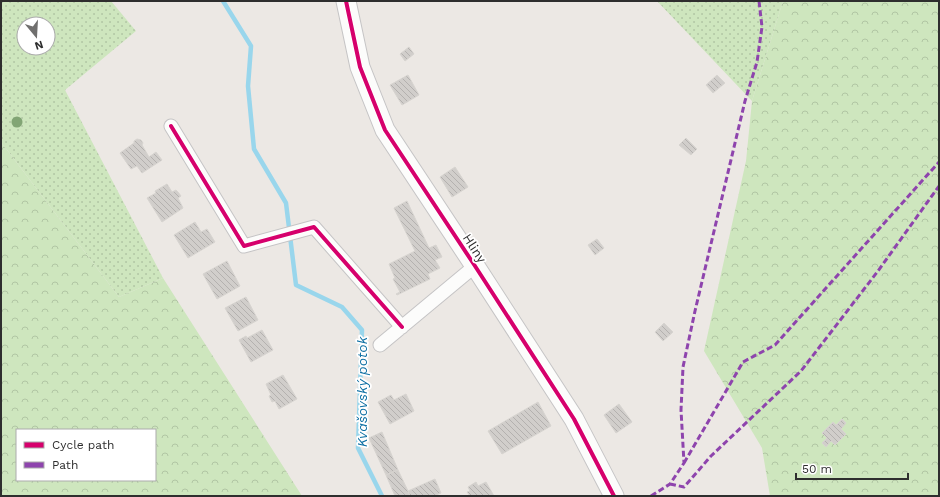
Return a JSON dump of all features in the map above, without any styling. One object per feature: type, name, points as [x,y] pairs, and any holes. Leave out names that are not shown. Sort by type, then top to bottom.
[{"type":"street","name":"Hliny","points":[[346,1],[360,67],[385,130],[574,418],[614,496]]},
{"type":"street","points":[[171,126],[244,246],[314,227],[402,327]]},
{"type":"street","points":[[380,345],[475,266]]},
{"type":"green space","points":[[1,1],[111,1],[136,31],[65,90],[163,278],[119,297],[1,142]]},
{"type":"green space","points":[[657,1],[783,1],[752,101]]},
{"type":"green space","points":[[783,1],[939,1],[939,496],[770,496],[762,448],[704,351],[746,161],[752,101]]},
{"type":"green space","points":[[1,142],[119,297],[163,278],[302,496],[1,496]]},
{"type":"building","points":[[409,47],[414,54],[405,61],[400,54]]},
{"type":"building","points":[[408,75],[419,95],[402,105],[390,85]]},
{"type":"building","points":[[717,75],[725,83],[713,93],[706,85]]},
{"type":"building","points":[[686,138],[697,149],[691,155],[679,145]]},
{"type":"building","points":[[137,139],[141,140],[143,143],[142,145],[149,157],[156,152],[162,160],[142,173],[137,166],[131,169],[120,153]]},
{"type":"building","points":[[455,167],[468,187],[452,197],[440,177]]},
{"type":"building","points":[[167,184],[172,192],[176,190],[181,196],[178,198],[183,208],[162,222],[147,198]]},
{"type":"building","points":[[407,201],[429,248],[436,245],[442,257],[435,260],[440,268],[428,274],[430,279],[397,295],[396,294],[400,292],[393,279],[395,278],[389,264],[415,251],[394,208]]},
{"type":"building","points":[[195,222],[201,232],[207,229],[215,242],[188,258],[174,235]]},
{"type":"building","points":[[597,239],[604,248],[595,255],[588,245]]},
{"type":"building","points":[[227,261],[240,286],[217,299],[203,274]]},
{"type":"building","points":[[246,297],[258,320],[238,331],[225,308]]},
{"type":"building","points":[[664,323],[673,332],[663,341],[655,332]]},
{"type":"building","points":[[262,330],[273,350],[251,362],[239,340],[246,336],[247,338]]},
{"type":"building","points":[[283,375],[297,399],[279,409],[275,401],[272,402],[269,396],[271,395],[266,384]]},
{"type":"building","points":[[406,394],[414,411],[390,424],[378,402],[391,395],[394,400]]},
{"type":"building","points":[[538,402],[551,426],[502,454],[488,431]]},
{"type":"building","points":[[619,404],[632,422],[616,433],[604,415]]},
{"type":"building","points":[[842,419],[846,423],[841,429],[846,434],[835,445],[831,441],[826,447],[822,443],[827,438],[822,433],[833,422],[836,425]]},
{"type":"building","points":[[382,432],[398,470],[386,475],[369,438]]},
{"type":"building","points":[[398,470],[410,496],[395,496],[386,475]]},
{"type":"building","points":[[435,479],[441,493],[434,496],[410,496],[408,491]]},
{"type":"building","points":[[476,482],[478,486],[486,482],[494,496],[470,496],[467,492],[470,491],[468,487]]},
{"type":"waterway","name":"Kvašovský potok","points":[[223,1],[251,46],[248,86],[254,149],[286,203],[296,285],[342,307],[362,330],[358,448],[382,496]]},
{"type":"marked path","points":[[651,496],[670,484],[684,463],[681,410],[683,367],[745,101],[757,62],[762,27],[759,1]]},
{"type":"marked path","points":[[684,463],[743,362],[775,345],[939,162]]},
{"type":"marked path","points":[[670,484],[684,487],[711,456],[801,371],[878,271],[939,186]]},
{"type":"cycle path","points":[[346,1],[360,67],[385,130],[574,419],[614,496]]},
{"type":"cycle path","points":[[171,126],[244,246],[314,227],[402,327]]}]
